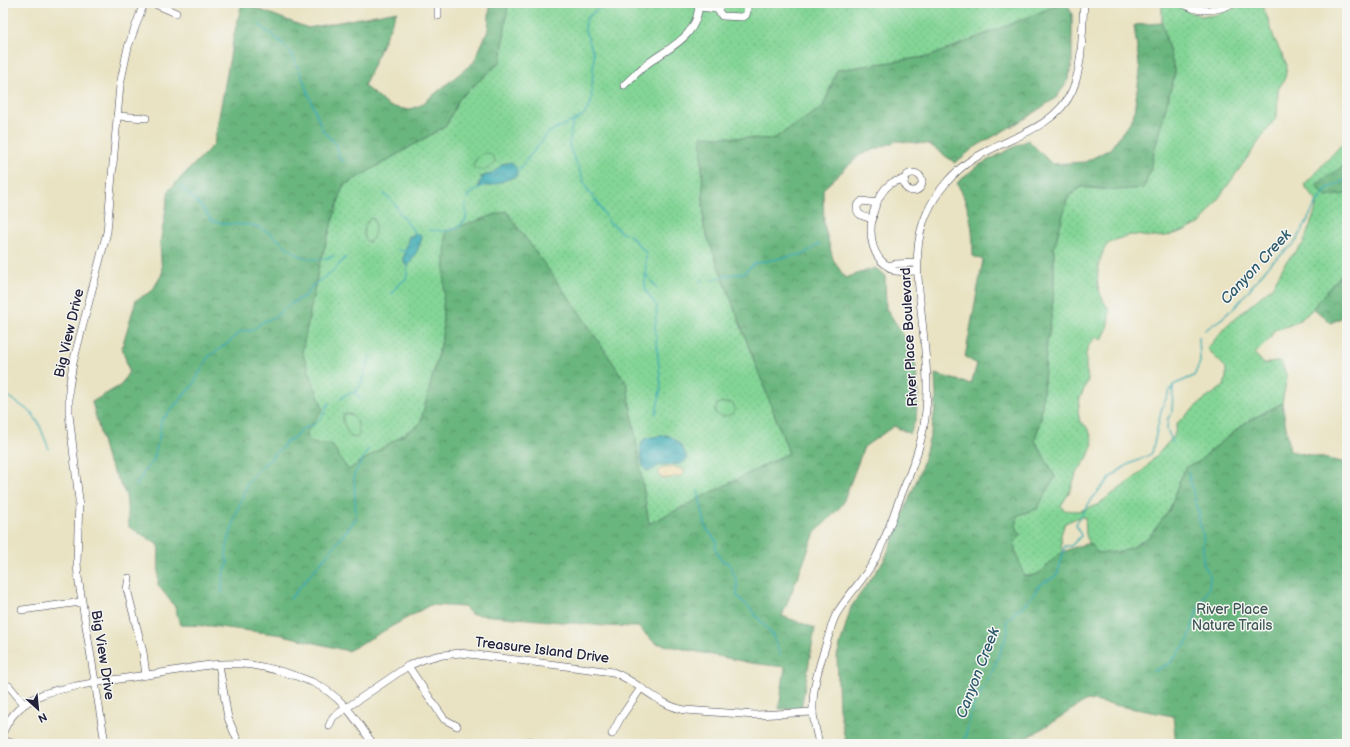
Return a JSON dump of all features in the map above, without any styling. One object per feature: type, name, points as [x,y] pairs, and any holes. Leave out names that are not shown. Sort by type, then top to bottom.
[{"type":"street","name":"Big View Drive","points":[[106,744],[81,602],[77,562],[79,500],[69,414],[70,388],[73,363],[107,232],[120,85],[128,47],[144,3]]},
{"type":"street","points":[[153,3],[176,14]]},
{"type":"street","points":[[438,3],[438,16]]},
{"type":"street","points":[[717,9],[724,3]]},
{"type":"street","points":[[624,85],[646,65],[682,41],[695,24],[699,5],[717,9],[722,16],[743,17],[746,15],[748,11],[744,4],[732,3]]},
{"type":"street","name":"River Place Boulevard","points":[[819,744],[813,712],[814,696],[817,672],[835,615],[873,563],[914,462],[921,439],[927,406],[927,380],[917,267],[920,234],[927,212],[944,184],[972,159],[1050,119],[1067,102],[1078,72],[1084,3]]},
{"type":"street","points":[[1182,3],[1191,8],[1207,11],[1219,9],[1234,3]]},
{"type":"street","points":[[117,116],[146,118]]},
{"type":"street","points":[[905,179],[891,184],[885,189],[878,203],[873,219],[870,237],[877,256],[894,270],[917,267]]},
{"type":"street","points":[[873,219],[861,216],[857,210],[857,206],[862,201],[878,203]]},
{"type":"street","points":[[129,578],[127,589],[143,652],[146,675]]},
{"type":"street","points":[[22,610],[81,602]]},
{"type":"street","name":"Treasure Island Drive","points":[[329,726],[333,717],[408,666],[436,656],[460,653],[613,672],[622,675],[662,702],[685,710],[756,715],[813,712]]},
{"type":"street","points":[[3,732],[14,714],[24,704],[49,692],[146,675],[219,665],[240,664],[260,667],[287,674],[312,683],[331,693],[347,707],[373,744]]},
{"type":"street","points":[[219,665],[228,718],[239,744]]},
{"type":"street","points":[[408,666],[444,719],[457,726]]},
{"type":"street","points":[[9,686],[24,704]]},
{"type":"street","points":[[612,734],[621,717],[641,688]]},
{"type":"street","points":[[3,740],[14,744]]},
{"type":"green space","points":[[242,3],[308,28],[397,11],[364,86],[389,106],[409,110],[421,105],[474,62],[488,30],[490,3],[508,3],[501,61],[459,99],[446,126],[343,186],[319,266],[302,352],[323,409],[307,431],[308,442],[332,445],[348,470],[420,424],[442,340],[446,231],[506,211],[579,312],[627,384],[649,524],[789,453],[704,228],[701,136],[773,139],[823,107],[837,70],[931,56],[1063,3],[1067,3],[1072,14],[1072,63],[1069,78],[1057,97],[1026,118],[975,147],[955,163],[929,144],[897,141],[860,155],[823,189],[824,225],[833,259],[845,278],[875,268],[885,275],[886,308],[908,342],[916,368],[918,395],[916,419],[910,434],[894,426],[864,447],[842,505],[815,533],[782,616],[815,628],[801,709],[779,709],[785,667],[751,663],[655,643],[638,627],[606,626],[471,614],[464,607],[430,605],[348,651],[283,635],[211,626],[180,625],[175,607],[158,585],[159,545],[129,527],[126,495],[107,459],[92,402],[121,385],[129,371],[122,347],[136,300],[152,291],[162,274],[160,244],[169,190],[214,144],[234,35]]},
{"type":"green space","points":[[508,3],[1063,3],[931,56],[837,70],[823,107],[773,139],[701,137],[704,228],[789,453],[649,524],[627,384],[579,312],[506,211],[447,231],[442,340],[420,424],[348,470],[332,445],[307,442],[307,431],[323,409],[302,352],[319,266],[343,186],[446,126],[459,99],[501,61]]},
{"type":"green space","points":[[1166,3],[1176,5],[1195,14],[1212,16],[1243,4],[1261,3],[1274,38],[1287,65],[1285,78],[1278,90],[1277,116],[1201,223],[1169,235],[1151,237],[1133,235],[1127,236],[1109,243],[1104,249],[1097,278],[1099,290],[1110,311],[1107,329],[1102,340],[1096,337],[1089,345],[1086,354],[1088,380],[1080,398],[1078,412],[1080,422],[1086,426],[1093,443],[1088,457],[1076,474],[1071,489],[1061,506],[1064,510],[1078,511],[1097,505],[1141,473],[1174,436],[1177,423],[1201,402],[1224,386],[1226,368],[1207,349],[1226,326],[1272,287],[1286,262],[1303,244],[1315,212],[1317,202],[1304,185],[1347,138],[1347,165],[1316,185],[1341,194],[1347,194],[1347,271],[1335,281],[1310,312],[1291,325],[1274,330],[1270,339],[1255,354],[1264,364],[1281,361],[1287,377],[1282,403],[1245,423],[1197,463],[1190,465],[1183,471],[1170,509],[1150,536],[1133,547],[1121,552],[1099,553],[1088,540],[1085,517],[1077,518],[1065,523],[1061,535],[1062,553],[1041,572],[1031,576],[1024,576],[1014,546],[1014,541],[1021,536],[1016,526],[1018,515],[1037,509],[1055,477],[1035,440],[1041,417],[1047,342],[1054,291],[1054,248],[1068,197],[1081,187],[1098,189],[1144,188],[1150,171],[1175,73],[1162,23],[1162,5]]},
{"type":"green space","name":"River Place Nature Trails","points":[[1162,23],[1175,73],[1150,171],[1144,188],[1119,190],[1081,187],[1068,197],[1054,248],[1054,291],[1047,342],[1041,417],[1035,440],[1055,477],[1037,509],[1018,515],[1016,526],[1021,536],[1015,541],[1014,546],[1024,576],[1031,576],[1041,572],[1057,556],[1072,548],[1089,543],[1099,553],[1121,552],[1133,547],[1150,536],[1170,509],[1183,471],[1190,465],[1197,463],[1245,423],[1282,403],[1290,451],[1347,463],[1347,744],[1176,744],[1173,716],[1087,700],[1018,744],[955,744],[935,741],[891,744],[846,744],[839,708],[837,656],[851,607],[885,559],[920,472],[931,433],[936,403],[935,374],[971,384],[977,364],[965,357],[983,260],[973,256],[970,219],[962,193],[957,183],[977,166],[1028,140],[1052,164],[1085,162],[1110,149],[1133,118],[1140,72],[1134,25]]},
{"type":"green space","points":[[484,153],[492,155],[495,162],[486,170],[474,168],[473,165],[476,159]]},
{"type":"green space","points":[[1347,165],[1347,194],[1326,197],[1316,185],[1332,173]]},
{"type":"green space","points":[[371,218],[375,220],[375,229],[374,235],[368,242],[366,241],[364,235],[364,229]]},
{"type":"green space","points":[[1347,271],[1347,315],[1331,323],[1313,308],[1333,283]]},
{"type":"green space","points":[[732,403],[735,411],[731,415],[718,415],[715,413],[717,404]]},
{"type":"green space","points":[[343,415],[353,415],[356,420],[359,435],[356,438],[351,437],[345,427]]},
{"type":"sand","points":[[674,467],[683,469],[684,474],[672,478],[660,477],[660,469]]},
{"type":"water","points":[[511,162],[516,167],[517,176],[490,186],[478,187],[480,181],[484,177],[480,177],[491,174],[503,164]]},
{"type":"water","points":[[414,233],[422,236],[420,244],[407,267],[403,260],[409,236],[413,236]]},
{"type":"water","points":[[666,435],[670,436],[680,444],[687,459],[678,464],[662,465],[647,471],[643,465],[641,457],[642,441],[647,438]]},
{"type":"waterway","points":[[605,3],[586,19],[585,30],[594,55],[591,104],[584,114],[572,124],[569,146],[588,191],[598,203],[610,224],[614,225],[621,233],[629,234],[646,253],[645,289],[657,307],[655,327],[661,387],[656,414]]},
{"type":"waterway","points":[[259,25],[279,40],[290,51],[300,72],[323,131],[337,145],[339,159],[344,161]]},
{"type":"waterway","points":[[517,172],[549,132],[577,119]]},
{"type":"waterway","name":"Canyon Creek","points":[[1205,330],[1236,306],[1270,264],[1294,244],[1314,207],[1327,189],[1347,179]]},
{"type":"waterway","points":[[179,185],[201,206],[212,221],[229,224],[252,225],[263,229],[298,255],[308,258],[320,259],[334,256]]},
{"type":"waterway","points":[[467,199],[468,195],[484,185]]},
{"type":"waterway","points":[[384,194],[395,204],[415,233]]},
{"type":"waterway","points":[[429,230],[454,230],[466,219],[466,204]]},
{"type":"waterway","points":[[711,280],[744,273],[755,263],[804,254],[819,244]]},
{"type":"waterway","points":[[398,250],[408,252]]},
{"type":"waterway","points":[[136,486],[145,470],[153,462],[160,434],[161,421],[193,385],[208,357],[228,343],[241,331],[251,331],[264,321],[274,318],[286,307],[306,295],[313,285],[334,270],[345,258],[344,257]]},
{"type":"waterway","points":[[392,294],[398,285],[406,279],[408,266]]},
{"type":"waterway","points":[[646,274],[657,288]]},
{"type":"waterway","name":"Canyon Creek","points":[[964,744],[972,708],[992,672],[1008,632],[1006,621],[1032,597],[1039,585],[1053,578],[1058,573],[1065,546],[1071,546],[1081,536],[1076,524],[1086,508],[1104,485],[1118,471],[1152,453],[1162,407],[1173,385],[1194,376],[1200,362],[1199,337]]},
{"type":"waterway","points":[[341,399],[345,395],[355,392],[361,384],[370,356]]},
{"type":"waterway","points":[[1173,386],[1172,413],[1168,418],[1167,429],[1173,443]]},
{"type":"waterway","points":[[355,392],[362,400]]},
{"type":"waterway","points":[[3,393],[32,413],[39,424],[49,449]]},
{"type":"waterway","points":[[222,593],[223,575],[228,563],[226,556],[227,546],[237,511],[247,484],[260,467],[270,460],[286,442],[296,436],[302,429],[313,425],[322,417],[329,403]]},
{"type":"waterway","points":[[290,599],[356,518],[354,475],[368,449]]},
{"type":"waterway","points":[[1153,671],[1169,664],[1188,641],[1198,608],[1209,588],[1210,577],[1203,562],[1203,534],[1188,472]]},
{"type":"waterway","points":[[698,491],[706,528],[717,542],[715,547],[720,559],[729,564],[737,581],[737,596],[749,607],[773,636],[780,655]]}]
